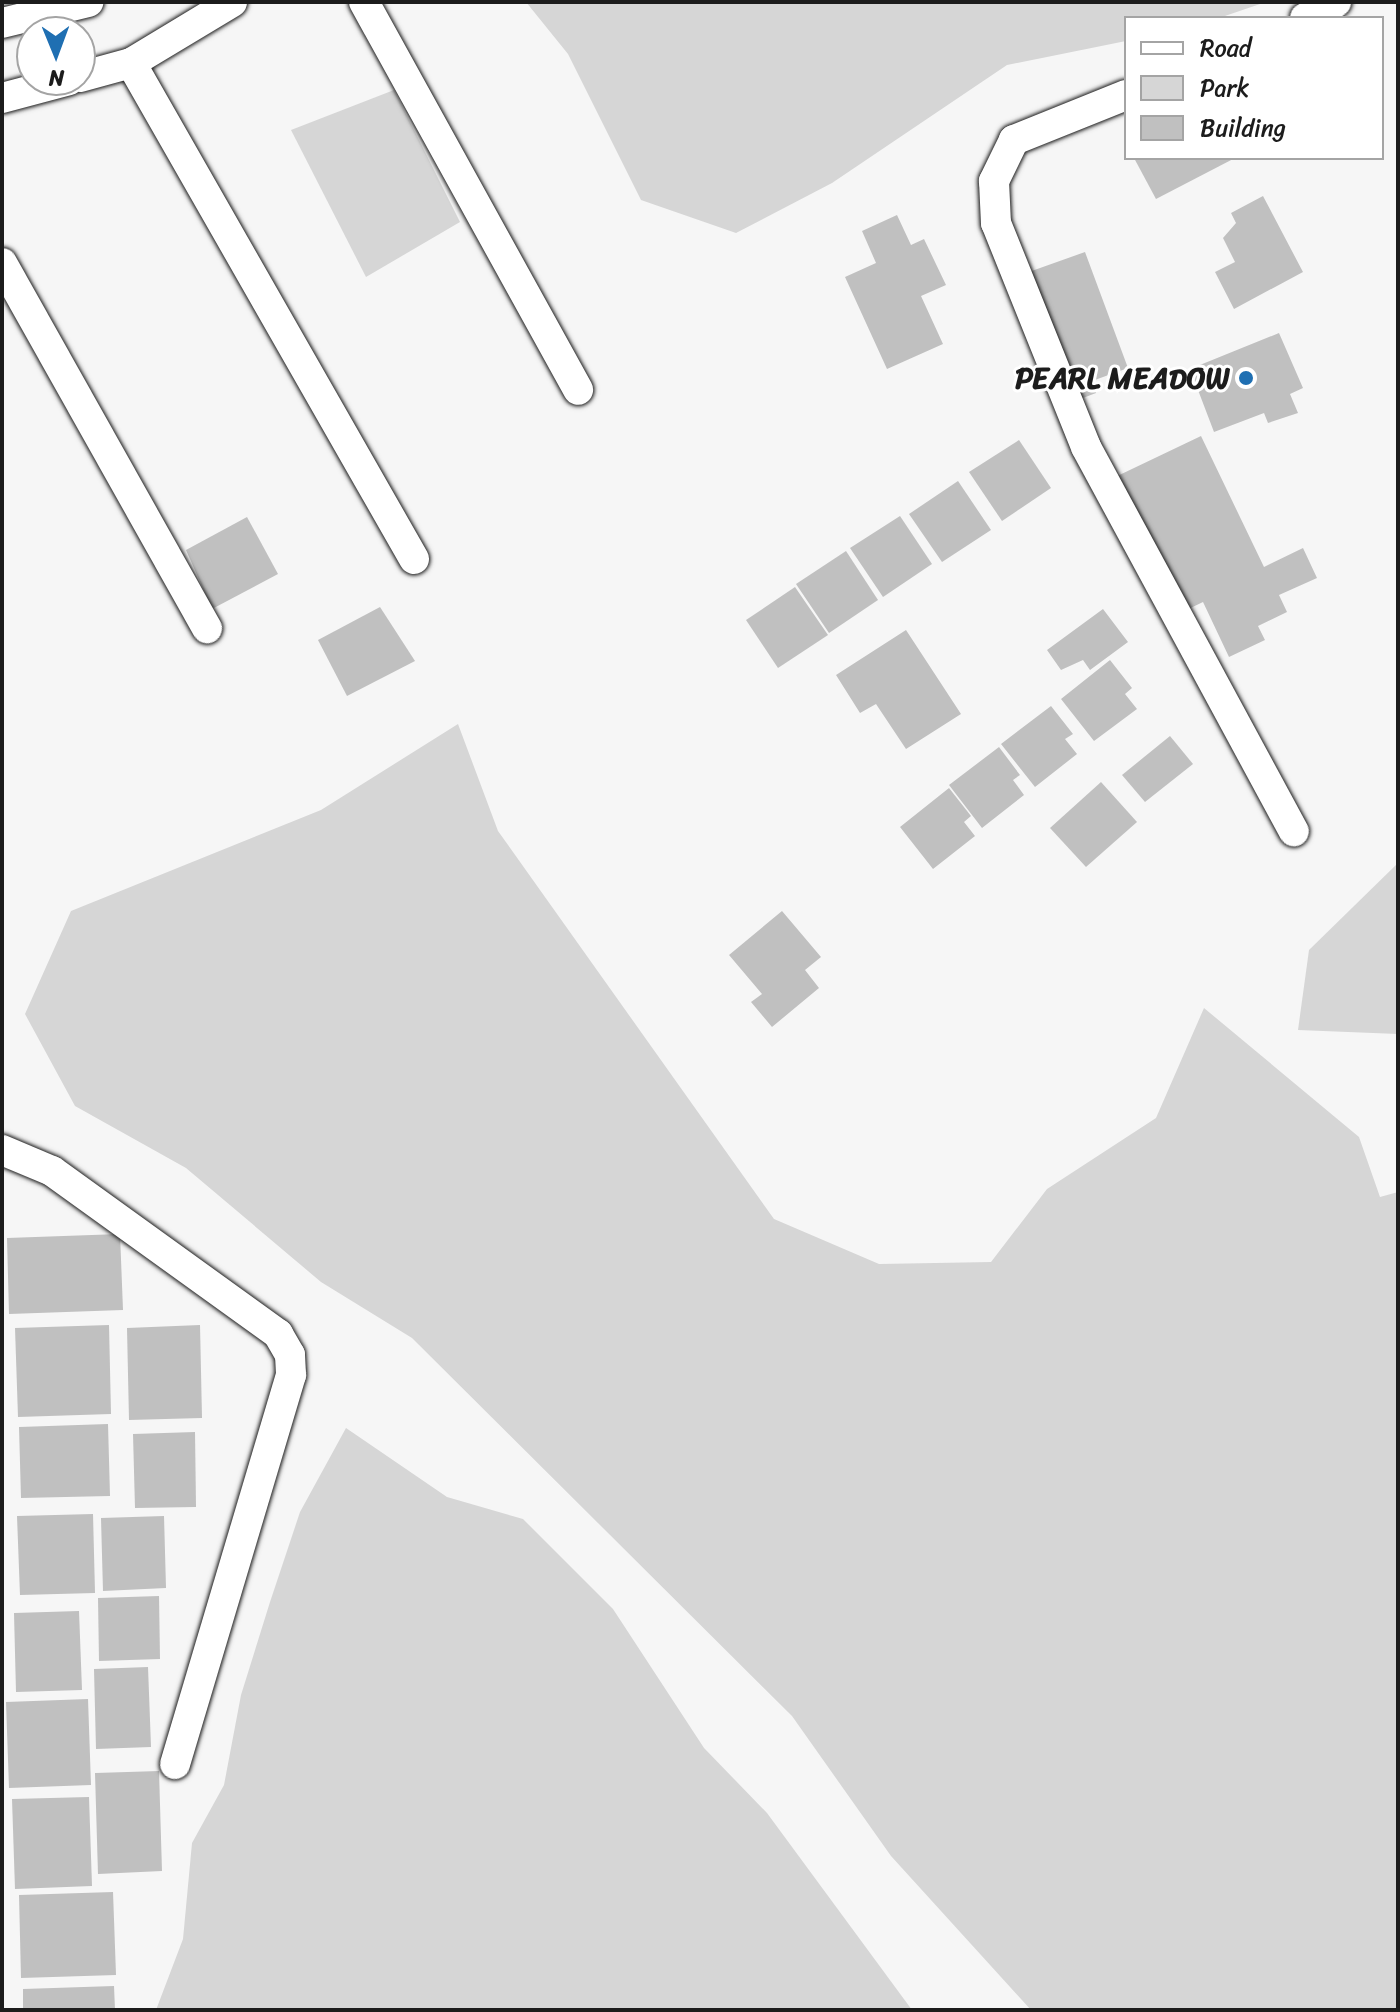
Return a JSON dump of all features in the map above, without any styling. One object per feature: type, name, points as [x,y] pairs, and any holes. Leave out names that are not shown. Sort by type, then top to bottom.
[{"type":"street","points":[[2,23],[88,2]]},
{"type":"street","points":[[96,73],[131,63],[232,2]]},
{"type":"street","points":[[364,2],[578,390]]},
{"type":"street","points":[[1309,16],[1336,2]]},
{"type":"street","points":[[131,63],[414,559]]},
{"type":"street","points":[[1124,96],[1014,140],[994,181],[996,223],[1086,447],[1294,831]]},
{"type":"street","points":[[2,263],[207,628]]},
{"type":"street","points":[[2,1150],[52,1171],[278,1334],[290,1355],[291,1375],[175,1764]]},
{"type":"green space","points":[[526,2],[1266,2],[1225,16],[1124,16],[1124,41],[1007,65],[832,183],[736,233],[641,200],[568,54]]},
{"type":"green space","points":[[394,90],[460,222],[366,277],[291,130]]},
{"type":"green space","points":[[458,724],[498,831],[774,1219],[879,1264],[991,1262],[1047,1189],[1156,1118],[1204,1008],[1359,1137],[1380,1197],[1398,1192],[1398,2010],[1031,2010],[891,1856],[792,1716],[412,1338],[321,1282],[186,1168],[75,1106],[25,1014],[71,911],[321,810]]},
{"type":"green space","points":[[1398,863],[1398,1034],[1298,1030],[1309,950]]},
{"type":"green space","points":[[346,1428],[447,1497],[523,1519],[613,1609],[704,1748],[767,1813],[912,2010],[156,2010],[183,1939],[192,1843],[224,1785],[241,1695],[270,1602],[300,1512]]},
{"type":"building","points":[[1135,160],[1231,160],[1156,199]]},
{"type":"building","points":[[1263,196],[1303,272],[1234,309],[1215,272],[1235,262],[1223,238],[1236,223],[1231,213]]},
{"type":"building","points":[[897,215],[911,245],[924,239],[946,285],[921,296],[943,344],[887,369],[845,277],[876,263],[862,231]]},
{"type":"building","points":[[1085,252],[1128,368],[1092,381],[1096,393],[1062,406],[1026,273]]},
{"type":"building","name":"PEARL MEADOW","points":[[1279,333],[1303,388],[1290,394],[1298,413],[1268,423],[1264,413],[1214,432],[1190,369]]},
{"type":"building","points":[[1201,436],[1264,567],[1303,548],[1317,578],[1279,595],[1287,612],[1258,626],[1265,640],[1229,657],[1203,602],[1176,615],[1111,479]]},
{"type":"building","points":[[1019,440],[1051,488],[1002,521],[969,472]]},
{"type":"building","points":[[958,481],[991,530],[942,562],[909,514]]},
{"type":"building","points":[[900,516],[932,564],[883,597],[850,548]]},
{"type":"building","points":[[247,517],[278,574],[212,609],[186,550]]},
{"type":"building","points":[[846,551],[878,600],[829,633],[796,584]]},
{"type":"building","points":[[795,587],[828,635],[778,668],[746,620]]},
{"type":"building","points":[[380,607],[415,661],[347,696],[318,640]]},
{"type":"building","points":[[1103,609],[1128,642],[1090,670],[1083,660],[1061,670],[1047,650]]},
{"type":"building","points":[[906,630],[961,714],[906,749],[876,704],[860,713],[836,675]]},
{"type":"building","points":[[1110,660],[1132,688],[1125,694],[1137,709],[1094,741],[1061,699]]},
{"type":"building","points":[[1051,706],[1073,734],[1065,739],[1077,754],[1035,787],[1001,744]]},
{"type":"building","points":[[1170,736],[1193,764],[1145,802],[1122,775]]},
{"type":"building","points":[[999,747],[1020,775],[1013,780],[1024,795],[982,828],[949,785]]},
{"type":"building","points":[[1101,782],[1137,822],[1086,867],[1050,828]]},
{"type":"building","points":[[949,788],[971,816],[964,822],[975,836],[933,869],[900,827]]},
{"type":"building","points":[[782,911],[821,957],[805,970],[819,988],[772,1027],[751,1002],[762,994],[729,955]]},
{"type":"building","points":[[120,1234],[123,1310],[9,1314],[7,1238]]},
{"type":"building","points":[[109,1325],[111,1414],[18,1417],[15,1328]]},
{"type":"building","points":[[200,1325],[202,1418],[129,1420],[127,1328]]},
{"type":"building","points":[[108,1424],[110,1496],[21,1498],[19,1427]]},
{"type":"building","points":[[195,1432],[196,1507],[135,1508],[133,1434]]},
{"type":"building","points":[[93,1514],[95,1593],[20,1595],[17,1516]]},
{"type":"building","points":[[164,1516],[166,1588],[103,1591],[101,1518]]},
{"type":"building","points":[[159,1596],[160,1659],[99,1661],[98,1598]]},
{"type":"building","points":[[79,1611],[82,1690],[16,1692],[14,1613]]},
{"type":"building","points":[[148,1667],[151,1747],[96,1749],[94,1669]]},
{"type":"building","points":[[88,1699],[91,1785],[9,1788],[6,1702]]},
{"type":"building","points":[[159,1771],[162,1871],[98,1874],[95,1773]]},
{"type":"building","points":[[89,1797],[92,1886],[15,1889],[12,1799]]},
{"type":"building","points":[[113,1892],[116,1975],[21,1978],[19,1895]]},
{"type":"building","points":[[114,1986],[115,2010],[23,2010],[23,1989]]},
{"type":"place","name":"PEARL MEADOW","points":[[1246,378]]}]
